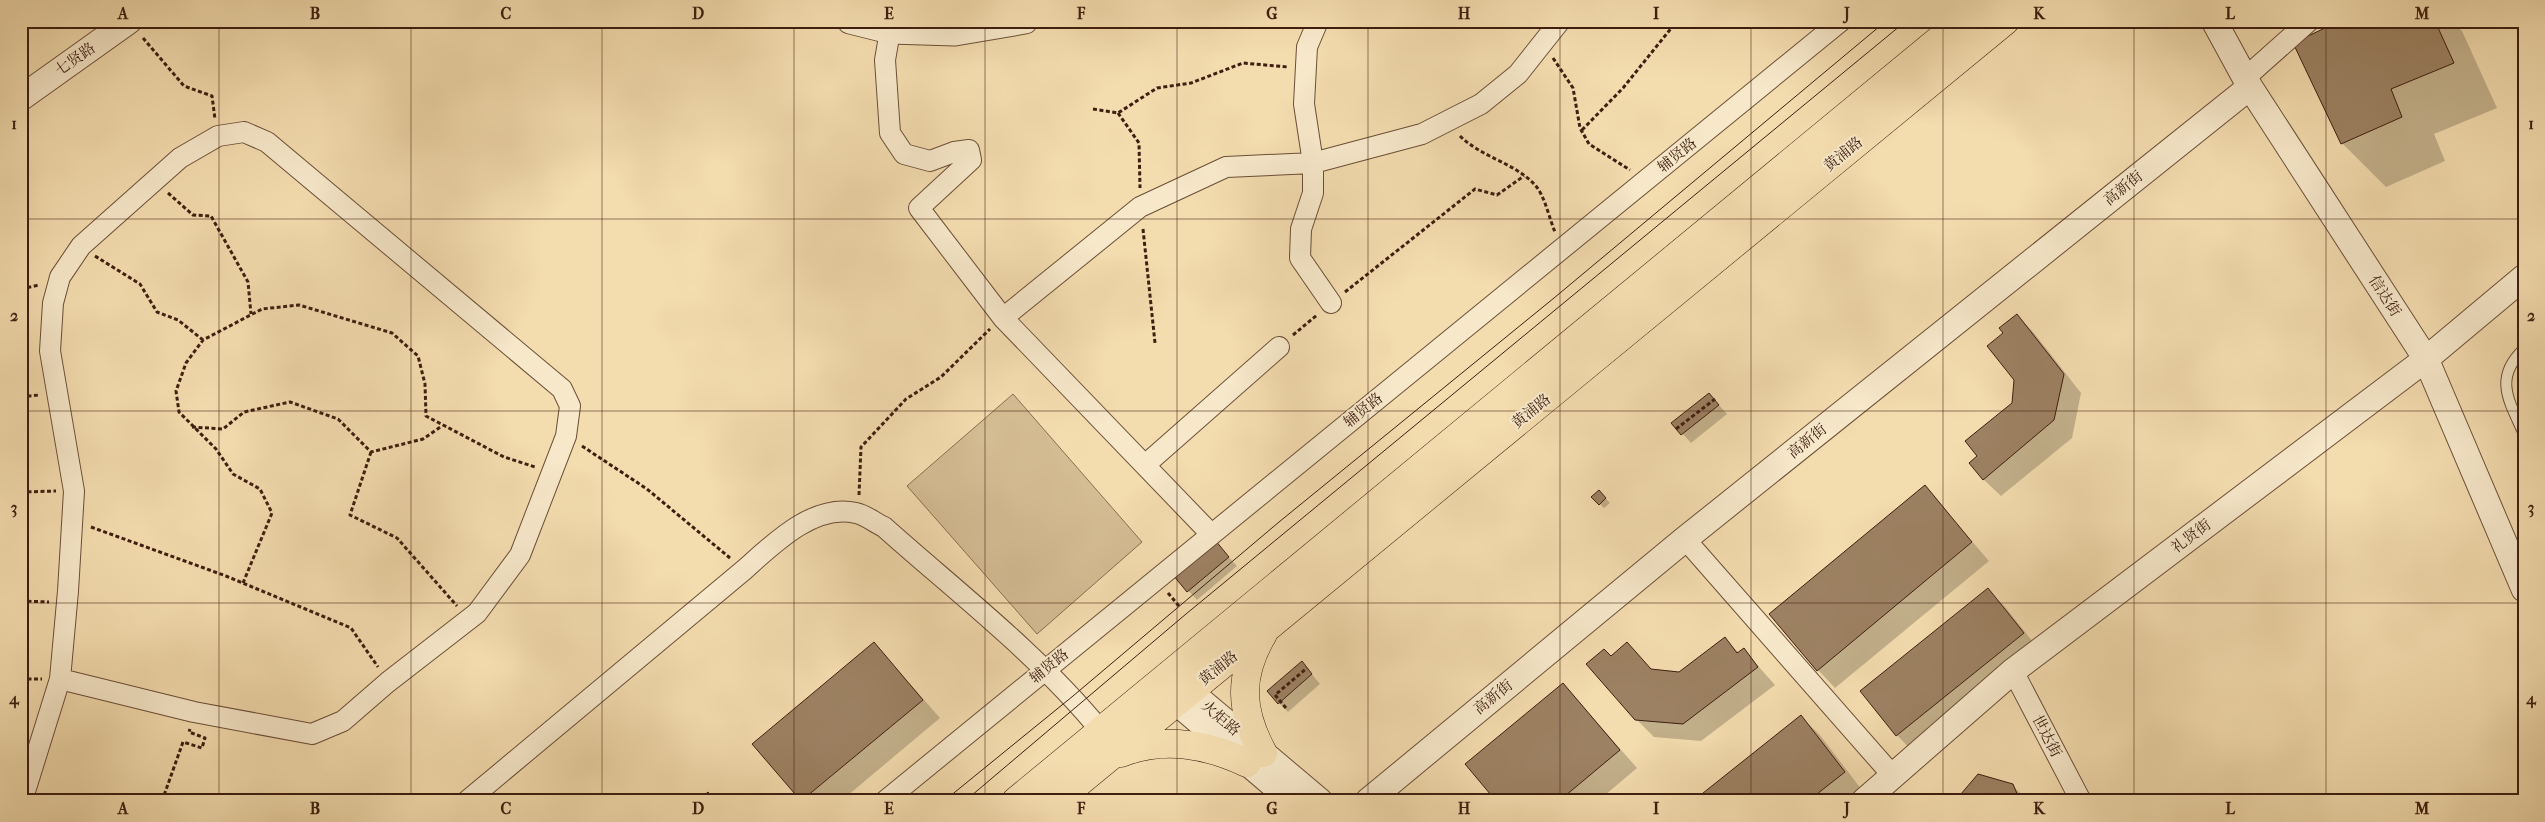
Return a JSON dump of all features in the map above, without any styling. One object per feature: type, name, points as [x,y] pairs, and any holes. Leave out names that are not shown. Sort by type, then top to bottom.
[{"type":"highway","name":"黄浦路","points":[[1056,801],[1110,756],[1178,689],[1962,21]]},
{"type":"highway","name":"黄浦路","points":[[1016,801],[1101,731],[1178,689],[1266,629],[2005,21]]},
{"type":"highway","points":[[1110,756],[1153,744],[1176,743],[1255,758],[1246,706],[1245,684],[1248,664],[1266,629]]},
{"type":"street","name":"七贤路","points":[[21,98],[129,21]]},
{"type":"street","points":[[850,21],[890,31],[955,33],[1025,21]]},
{"type":"street","points":[[1318,21],[1307,47],[1304,104],[1313,163],[1313,193],[1301,229],[1300,258],[1331,303]]},
{"type":"street","points":[[1003,318],[1140,207],[1226,167],[1313,163],[1422,134],[1481,104],[1518,74],[1560,21]]},
{"type":"street","name":"辅贤路","points":[[885,801],[1841,21]]},
{"type":"street","name":"信达街","points":[[2214,21],[2248,82],[2426,359],[2524,589]]},
{"type":"street","points":[[2248,82],[2309,21]]},
{"type":"street","points":[[890,31],[885,60],[890,133],[904,154],[930,161],[954,152],[970,150],[971,160],[919,208],[1003,318],[1210,534]]},
{"type":"street","name":"高新街","points":[[1368,801],[1685,539],[2248,82]]},
{"type":"street","points":[[22,801],[60,679],[74,490],[50,351],[53,303],[60,277],[81,246],[180,158],[218,136],[244,132],[267,142],[562,389],[570,406],[566,436],[520,555],[477,612],[388,682],[343,721],[312,734],[194,712],[60,679]]},
{"type":"street","name":"礼贤街","points":[[1864,801],[2013,671],[2426,359],[2524,278]]},
{"type":"street","points":[[1145,465],[1279,347]]},
{"type":"street","points":[[467,801],[744,570],[786,532],[834,510],[858,513],[884,527],[1046,669],[1073,696],[1101,731]]},
{"type":"street","points":[[1685,539],[1892,776]]},
{"type":"street","name":"世达街","points":[[2013,671],[2081,801]]},
{"type":"street","name":"火炬路","points":[[1178,689],[1255,758],[1292,801]]},
{"type":"street","name":"火炬路","points":[[1255,758],[1320,801]]},
{"type":"lane","points":[[2524,349],[2512,361],[2506,376],[2506,394],[2524,434]]},
{"type":"path","points":[[129,21],[184,86],[212,96],[218,136]]},
{"type":"path","points":[[1582,130],[1624,88],[1677,21]]},
{"type":"path","points":[[1542,43],[1573,88],[1582,130],[1589,144],[1646,180]]},
{"type":"path","points":[[1093,109],[1118,112],[1157,88],[1191,83],[1243,63],[1306,68]]},
{"type":"path","points":[[1446,122],[1468,144],[1524,176],[1536,186],[1562,248]]},
{"type":"path","points":[[1279,347],[1331,303],[1475,189],[1497,195],[1524,176]]},
{"type":"path","points":[[159,177],[167,192],[193,215],[211,216],[248,282],[252,314]]},
{"type":"path","points":[[81,246],[124,276],[140,284],[157,312],[178,320],[202,340]]},
{"type":"path","points":[[243,583],[272,514],[260,489],[233,474],[216,449],[179,412],[176,391],[186,363],[202,340],[262,309],[299,305],[392,334],[418,356],[425,384],[426,416],[504,457],[552,473]]},
{"type":"path","points":[[858,513],[861,447],[906,399],[941,377],[1003,318]]},
{"type":"path","points":[[1676,430],[1714,399]]},
{"type":"path","points":[[192,427],[223,429],[244,412],[290,402],[338,419],[371,452]]},
{"type":"path","points":[[371,452],[423,439],[442,426]]},
{"type":"path","points":[[566,436],[647,489],[744,570]]},
{"type":"path","points":[[371,452],[350,515],[397,538],[469,619]]},
{"type":"path","points":[[21,492],[74,490]]},
{"type":"path","points":[[72,520],[243,583],[351,628],[388,682]]},
{"type":"path","points":[[21,601],[67,602]]},
{"type":"path","points":[[1286,708],[1275,695],[1307,668]]},
{"type":"path","points":[[162,801],[183,742],[202,748],[204,738],[189,732],[194,712]]},
{"type":"shaded area","points":[[1013,394],[1142,542],[1037,634],[907,486]]},
{"type":"building","points":[[2340,21],[2435,21],[2454,63],[2391,89],[2402,117],[2341,144],[2293,43]]},
{"type":"building","points":[[2017,314],[2064,374],[2054,420],[1983,480],[1969,463],[1977,456],[1965,441],[2012,403],[2014,380],[1987,346],[2003,333],[1999,328]]},
{"type":"building","points":[[1709,393],[1719,405],[1681,435],[1671,423]]},
{"type":"building","points":[[1925,485],[1972,542],[1817,671],[1769,614]]},
{"type":"building","points":[[1599,490],[1606,498],[1599,505],[1591,497]]},
{"type":"building","points":[[1215,540],[1229,557],[1187,592],[1173,575]]},
{"type":"building","points":[[1988,588],[2024,633],[1896,736],[1860,691]]},
{"type":"building","points":[[1725,637],[1737,653],[1744,648],[1758,667],[1683,724],[1635,720],[1586,664],[1604,649],[1611,656],[1627,642],[1651,669],[1679,672]]},
{"type":"building","points":[[874,642],[923,700],[801,801],[752,744]]},
{"type":"building","points":[[1302,661],[1312,674],[1278,704],[1267,691]]},
{"type":"building","points":[[1563,683],[1620,750],[1559,801],[1496,801],[1465,764]]},
{"type":"building","points":[[1801,715],[1845,772],[1808,801],[1693,801]]},
{"type":"building","points":[[1978,774],[2013,784],[2020,801],[1955,801]]},
{"type":"building","points":[[708,792],[715,801],[697,801]]},
{"type":"tram line","points":[[944,801],[1073,696],[1279,522],[1554,298],[1886,21]]},
{"type":"tram line","points":[[965,801],[1186,614],[1906,21]]}]
